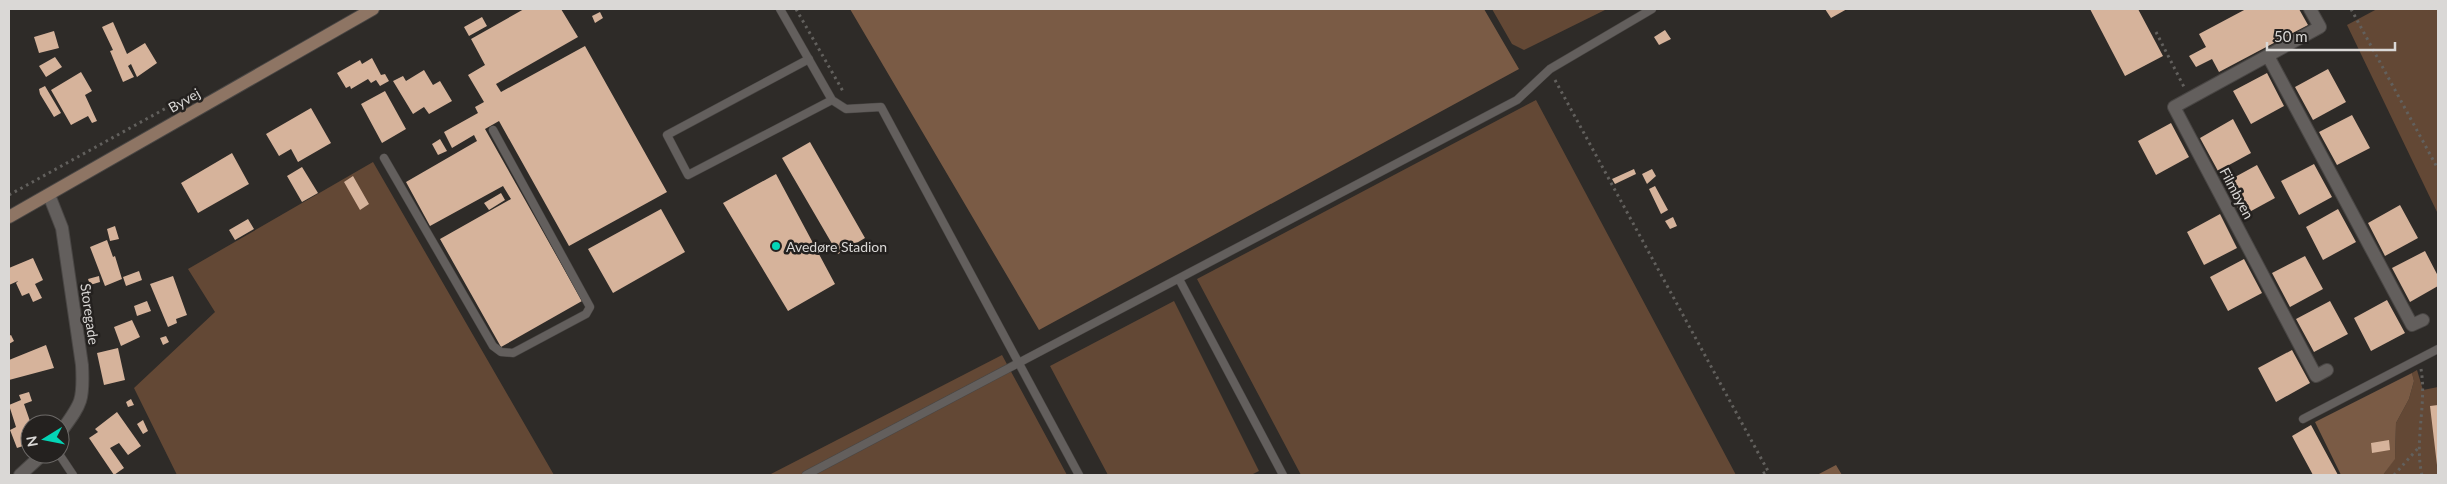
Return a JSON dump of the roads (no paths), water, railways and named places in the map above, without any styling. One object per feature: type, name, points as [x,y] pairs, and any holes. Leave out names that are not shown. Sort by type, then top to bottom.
[{"type":"street","name":"Byvej","points":[[9,217],[373,9]]},
{"type":"street","name":"Filmbyen","points":[[2310,9],[2320,27],[2174,107],[2316,376],[2327,370]]},
{"type":"street","points":[[2268,56],[2412,325],[2423,320]]},
{"type":"street","name":"Storegade","points":[[49,194],[62,228],[83,385],[80,406],[70,420]]},
{"type":"lane","points":[[780,9],[832,100],[846,109],[881,107],[1079,475]]},
{"type":"lane","points":[[806,475],[1517,100],[1550,70],[1652,9]]},
{"type":"lane","points":[[809,59],[667,135],[688,175],[832,100]]},
{"type":"lane","points":[[384,158],[493,346],[501,352],[513,353],[586,314],[590,307],[493,130]]},
{"type":"lane","points":[[1179,279],[1283,475]]},
{"type":"lane","points":[[2303,419],[2438,349]]},
{"type":"lane","points":[[66,464],[73,475]]},
{"type":"place","name":"Avedøre Stadion","points":[[776,246]]}]
